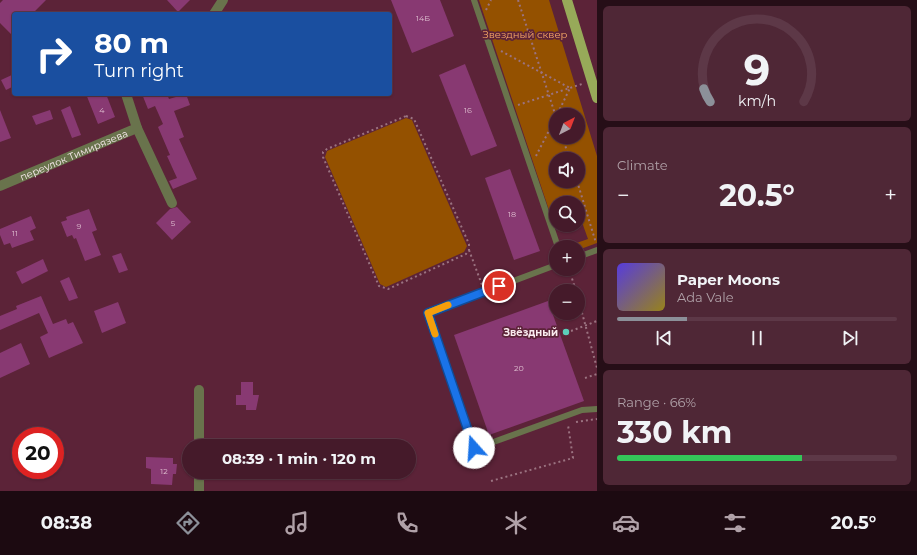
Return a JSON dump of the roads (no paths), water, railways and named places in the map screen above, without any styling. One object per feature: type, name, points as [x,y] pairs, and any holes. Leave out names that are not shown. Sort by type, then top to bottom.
[{"type":"main road","points":[[567,0],[597,98]]},
{"type":"street","points":[[215,12],[223,0]]},
{"type":"street","name":"переулок Тимирязева","points":[[0,186],[137,128],[127,96]]},
{"type":"street","points":[[137,128],[172,203]]},
{"type":"street","points":[[199,390],[199,439]]},
{"type":"street","points":[[199,479],[199,491]]},
{"type":"lane","points":[[474,0],[556,240]]},
{"type":"lane","points":[[585,254],[597,250]]},
{"type":"lane","points":[[549,268],[428,313],[474,448],[582,410],[597,409]]},
{"type":"place","name":"Звёздный","points":[[566,332]]},
{"type":"park label","name":"Звездный сквер","points":[[525,34]]}]
